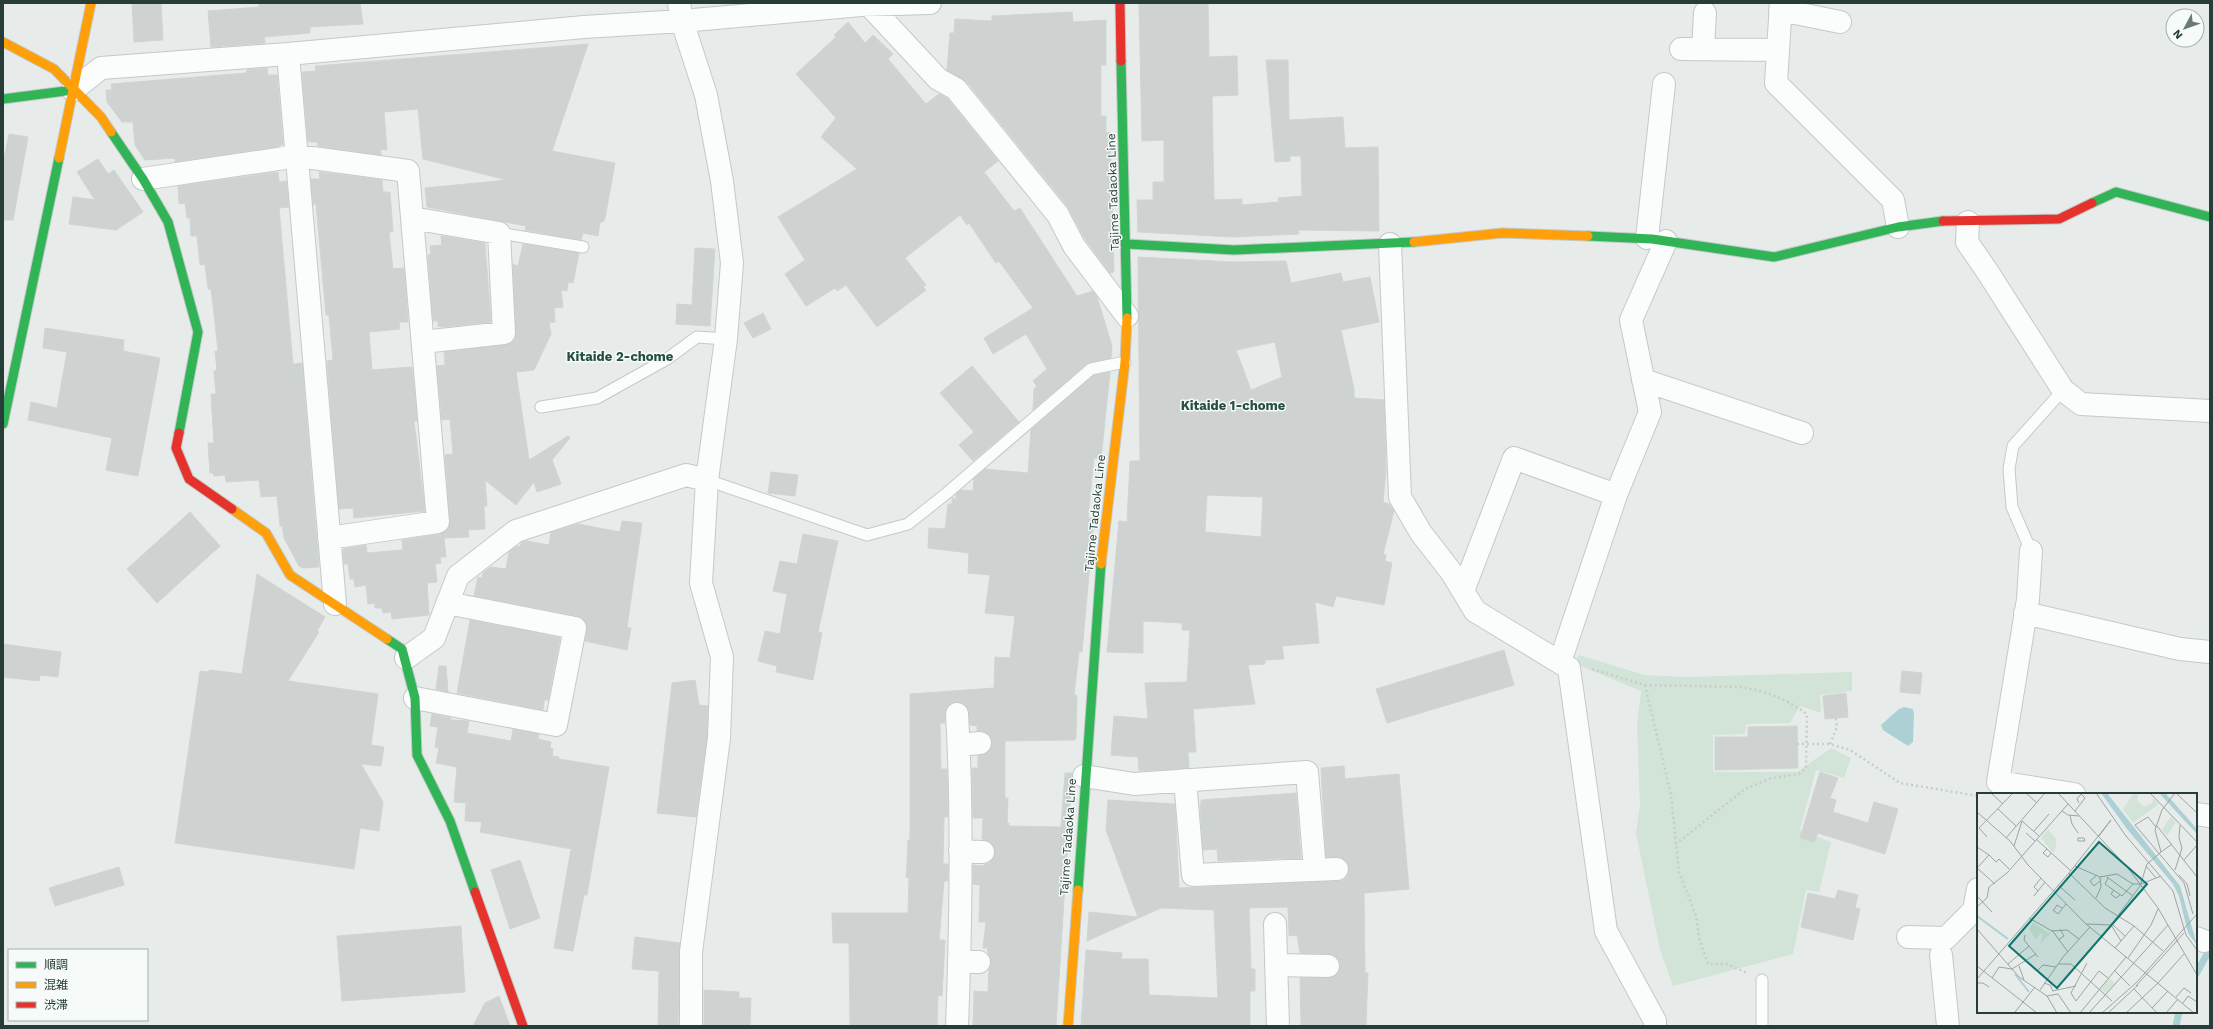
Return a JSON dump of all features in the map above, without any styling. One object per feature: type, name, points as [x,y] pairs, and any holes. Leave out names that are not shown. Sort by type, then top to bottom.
[{"type":"street","points":[[3,424],[91,3]]},
{"type":"street","points":[[3,99],[73,90],[101,68],[288,54],[584,27],[681,12],[930,3]]},
{"type":"street","name":"Tajime Tadaoka Line","points":[[1068,1026],[1084,776],[1101,564],[1125,362],[1127,316],[1127,244],[1120,3]]},
{"type":"street","points":[[870,5],[938,79],[956,89],[1058,215],[1074,246],[1127,316]]},
{"type":"street","points":[[1840,22],[1781,6],[1776,83],[1893,200],[1898,228]]},
{"type":"street","points":[[681,12],[706,95],[722,181],[732,263],[726,339],[707,480],[701,582],[722,657],[719,738],[691,952],[691,1026]]},
{"type":"street","points":[[1703,49],[1705,13]]},
{"type":"street","points":[[3,42],[54,69],[101,117],[143,179],[168,222],[198,332],[176,448],[189,478],[266,533],[290,574],[402,649],[406,658],[415,698],[416,755],[450,821],[523,1026]]},
{"type":"street","points":[[1681,49],[1778,50]]},
{"type":"street","points":[[288,54],[298,156],[335,604]]},
{"type":"street","points":[[1560,662],[1616,495],[1650,412],[1631,320],[1657,240],[1664,84]]},
{"type":"street","points":[[143,179],[298,156],[408,171],[438,522],[329,538]]},
{"type":"street","points":[[1127,244],[1234,250],[1390,244],[1502,233],[1657,240],[1774,256],[1898,228],[1948,220],[1968,222],[2059,219],[2116,192],[2210,217]]},
{"type":"street","points":[[412,218],[499,233],[504,333],[423,342]]},
{"type":"street","points":[[1968,222],[1967,242],[1988,270],[2063,390],[2082,404],[2210,410]]},
{"type":"street","points":[[1390,244],[1400,497],[1421,533],[1452,573],[1475,611],[1569,668],[1606,931],[1655,1021],[1655,1026]]},
{"type":"street","points":[[1643,380],[1802,433]]},
{"type":"street","points":[[1463,591],[1514,458],[1616,495]]},
{"type":"street","points":[[406,658],[434,638],[458,576],[516,531],[686,475],[707,480]]},
{"type":"street","points":[[2031,551],[2025,613],[1997,788],[2061,793]]},
{"type":"street","points":[[415,698],[556,725],[575,628],[447,603]]},
{"type":"street","points":[[2025,613],[2180,648],[2210,652]]},
{"type":"street","points":[[957,714],[969,744],[960,852],[970,962],[957,1026]]},
{"type":"street","points":[[1084,776],[1134,784],[1307,772],[1315,870]]},
{"type":"street","points":[[1185,780],[1193,875],[1337,868]]},
{"type":"street","points":[[2197,814],[2210,816]]},
{"type":"street","points":[[960,852],[983,852]]},
{"type":"street","points":[[1908,937],[1946,938],[1974,910],[1977,894]]},
{"type":"street","points":[[1275,924],[1278,1026]]},
{"type":"street","points":[[1941,955],[1948,1026]]},
{"type":"street","points":[[1276,965],[1328,966]]},
{"type":"lane","points":[[499,233],[583,247]]},
{"type":"lane","points":[[541,407],[597,398],[667,359],[697,337],[726,339]]},
{"type":"lane","points":[[707,480],[867,535],[908,524],[1091,369],[1125,362]]},
{"type":"lane","points":[[2031,551],[2012,507],[2009,469],[2010,461],[2013,446],[2063,390]]},
{"type":"lane","points":[[1762,980],[1762,1026]]},
{"type":"path","points":[[1560,662],[1568,659],[1612,676],[1645,685],[1741,687],[1774,694],[1807,714],[1806,768],[1799,774],[1772,778],[1745,789],[1676,844]]},
{"type":"path","points":[[1645,685],[1656,734],[1668,777],[1679,872],[1696,916],[1700,941],[1708,964],[1726,964],[1740,968],[1762,980]]},
{"type":"path","points":[[1830,744],[1837,727],[1836,718]]},
{"type":"path","points":[[1797,744],[1830,744],[1850,750],[1900,783],[1977,796]]},
{"type":"green space","points":[[1579,655],[1644,675],[1687,677],[1852,672],[1852,691],[1820,695],[1821,713],[1800,706],[1790,723],[1746,724],[1745,734],[1713,735],[1713,772],[1797,772],[1831,748],[1851,758],[1844,778],[1816,770],[1800,830],[1831,842],[1819,892],[1806,890],[1793,954],[1673,986],[1660,950],[1636,833],[1640,805],[1637,723],[1641,691],[1581,666],[1576,660]]},
{"type":"water","points":[[1904,707],[1913,709],[1914,715],[1913,742],[1908,746],[1883,730],[1881,725],[1899,709]]},
{"type":"building","points":[[132,3],[161,3],[163,40],[134,42]]},
{"type":"building","points":[[259,3],[360,3],[363,24],[310,27],[310,33],[264,37],[265,43],[211,47],[208,11],[259,7]]},
{"type":"building","points":[[1139,3],[1208,3],[1209,57],[1237,56],[1238,95],[1212,96],[1214,200],[1242,199],[1242,205],[1279,202],[1278,198],[1302,196],[1301,156],[1290,156],[1290,161],[1275,162],[1266,60],[1288,60],[1289,120],[1343,117],[1345,148],[1378,147],[1379,231],[1298,230],[1299,234],[1234,237],[1138,232],[1137,200],[1153,200],[1153,182],[1164,182],[1164,140],[1142,141]]},
{"type":"building","points":[[1072,12],[1073,22],[1106,20],[1106,65],[1101,65],[1101,116],[1106,116],[1106,133],[1110,132],[1114,272],[1110,273],[1085,239],[1068,207],[966,81],[947,70],[950,33],[954,33],[955,19],[992,21],[992,16]]},
{"type":"building","points":[[848,22],[865,43],[873,35],[893,54],[888,59],[926,104],[939,94],[948,99],[998,161],[984,172],[1014,211],[1020,208],[1077,296],[1093,291],[1097,297],[1112,346],[1111,358],[1086,364],[1033,410],[1034,389],[1037,386],[1033,381],[1047,369],[1026,334],[993,354],[984,338],[1033,308],[999,261],[996,263],[969,223],[967,225],[960,215],[905,258],[926,285],[923,287],[926,290],[877,327],[846,285],[837,291],[835,288],[806,306],[785,274],[805,260],[778,217],[857,169],[821,137],[836,118],[796,74],[836,37],[834,35]]},
{"type":"building","points":[[588,44],[552,151],[615,163],[605,218],[603,222],[600,222],[598,236],[583,233],[581,240],[525,230],[526,226],[427,207],[425,188],[507,180],[423,159],[418,109],[384,112],[387,150],[380,149],[381,155],[318,146],[317,142],[308,142],[302,72],[316,71],[315,66]]},
{"type":"building","points":[[267,68],[268,75],[277,75],[283,145],[276,147],[175,162],[175,158],[145,160],[135,145],[133,122],[122,122],[107,102],[106,90],[112,90],[111,84],[246,73],[247,70]]},
{"type":"building","points":[[9,134],[28,137],[13,220],[3,220],[3,164]]},
{"type":"building","points":[[98,159],[108,174],[114,170],[143,212],[116,230],[69,224],[73,197],[95,200],[77,172]]},
{"type":"building","points":[[278,172],[279,182],[286,181],[289,207],[279,208],[293,364],[302,363],[319,567],[303,568],[299,566],[284,538],[282,526],[280,526],[277,496],[261,497],[259,480],[226,482],[225,475],[214,476],[213,473],[210,473],[208,443],[214,443],[211,394],[216,394],[214,371],[217,370],[215,351],[218,351],[214,314],[211,289],[208,289],[205,264],[200,265],[197,236],[191,236],[190,218],[187,218],[185,203],[179,204],[178,186]]},
{"type":"building","points":[[319,172],[382,180],[383,192],[390,192],[393,232],[389,232],[393,269],[404,268],[408,322],[399,322],[400,329],[369,332],[372,370],[412,367],[417,421],[414,421],[425,511],[354,518],[353,508],[339,509],[327,361],[333,360],[329,315],[326,315],[316,204],[313,205],[311,179],[320,179]]},
{"type":"building","points":[[441,236],[485,243],[491,322],[442,327],[438,326],[438,321],[433,321],[428,255],[431,254],[430,246],[442,245]]},
{"type":"building","points":[[523,244],[579,253],[573,283],[568,282],[567,291],[561,290],[563,307],[554,308],[555,322],[549,323],[551,334],[534,370],[516,372],[529,460],[568,436],[570,438],[552,460],[561,484],[537,492],[534,482],[516,505],[485,480],[487,506],[484,506],[485,529],[468,530],[469,537],[444,538],[446,557],[440,557],[441,563],[435,564],[437,582],[427,583],[429,615],[392,619],[391,612],[383,613],[382,608],[375,608],[375,603],[368,604],[366,585],[355,587],[354,579],[350,579],[348,564],[344,564],[343,549],[366,545],[367,553],[403,550],[402,540],[440,534],[449,527],[450,521],[445,455],[453,454],[450,419],[442,420],[437,366],[445,365],[444,352],[505,345],[515,339],[513,264],[518,266]]},
{"type":"building","points":[[695,248],[715,249],[710,326],[676,324],[677,304],[692,305]]},
{"type":"building","points":[[1138,257],[1233,262],[1286,261],[1291,283],[1341,273],[1343,282],[1370,277],[1379,322],[1341,330],[1354,389],[1354,398],[1384,400],[1386,469],[1383,502],[1389,504],[1394,511],[1383,554],[1386,555],[1385,561],[1392,563],[1384,605],[1336,596],[1333,607],[1315,602],[1319,643],[1282,646],[1284,659],[1265,660],[1265,664],[1248,665],[1255,704],[1193,709],[1196,752],[1188,752],[1189,768],[1139,771],[1138,757],[1111,755],[1114,716],[1148,719],[1145,683],[1187,682],[1190,630],[1182,630],[1182,623],[1143,621],[1143,653],[1107,652],[1119,521],[1127,522],[1130,461],[1140,461]],"holes":[[[1275,342],[1282,377],[1251,390],[1236,350]],[[1207,495],[1263,497],[1261,537],[1205,532]]]},
{"type":"building","points":[[763,313],[771,329],[753,338],[744,323]]},
{"type":"building","points":[[45,328],[124,340],[123,351],[160,358],[138,476],[106,470],[112,438],[28,420],[31,402],[57,408],[67,352],[43,348]]},
{"type":"building","points":[[972,366],[1019,422],[973,461],[959,445],[974,432],[940,393]]},
{"type":"building","points":[[1110,372],[1101,459],[1094,458],[1088,518],[1094,518],[1082,652],[1079,652],[1074,695],[1077,695],[1075,740],[1005,741],[1005,798],[1008,798],[1007,823],[1009,823],[1009,826],[1061,827],[1065,773],[1072,773],[1056,1026],[973,1026],[974,991],[988,992],[991,962],[987,948],[983,948],[986,922],[979,922],[980,885],[973,884],[973,865],[982,866],[989,863],[994,858],[995,852],[990,842],[982,839],[983,818],[973,818],[972,768],[978,768],[978,756],[988,753],[992,742],[990,736],[986,732],[977,731],[977,726],[970,725],[968,708],[963,703],[957,702],[951,703],[946,708],[945,723],[940,723],[941,769],[947,769],[948,817],[944,817],[943,864],[948,864],[948,881],[944,881],[939,940],[945,940],[942,996],[938,995],[937,1026],[850,1026],[849,943],[833,943],[832,913],[908,913],[909,878],[906,877],[907,863],[909,863],[907,861],[908,840],[910,840],[910,694],[994,688],[995,657],[1010,658],[1015,616],[985,613],[990,575],[968,573],[969,553],[928,548],[929,528],[945,529],[948,504],[952,504],[952,498],[956,499],[956,494],[961,490],[973,491],[974,479],[985,469],[1028,473],[1031,430],[1094,375]]},
{"type":"building","points":[[771,472],[798,475],[795,496],[768,493]]},
{"type":"building","points":[[190,512],[220,546],[157,603],[127,569]]},
{"type":"building","points":[[622,521],[642,523],[627,627],[631,628],[627,650],[585,641],[587,624],[578,616],[474,596],[478,577],[482,578],[483,573],[491,567],[506,569],[509,552],[516,546],[519,547],[522,542],[526,541],[549,545],[551,532],[578,524],[620,532]]},
{"type":"building","points":[[803,534],[838,541],[818,632],[822,633],[813,680],[776,672],[777,666],[758,661],[765,631],[780,634],[787,594],[773,591],[780,561],[797,564]]},
{"type":"building","points":[[257,574],[325,617],[317,631],[319,632],[288,681],[378,694],[371,745],[384,747],[381,766],[361,764],[383,802],[379,831],[360,828],[354,869],[175,843],[200,671],[209,672],[209,670],[242,674]]},
{"type":"building","points":[[470,620],[560,638],[548,700],[544,700],[543,710],[457,693]]},
{"type":"building","points":[[3,644],[61,652],[58,677],[40,675],[39,681],[3,677]]},
{"type":"building","points":[[1504,650],[1514,685],[1387,723],[1376,689]]},
{"type":"building","points":[[439,666],[446,666],[448,692],[436,689]]},
{"type":"building","points":[[1902,671],[1922,673],[1920,694],[1900,692]]},
{"type":"building","points":[[695,680],[699,705],[708,706],[707,737],[696,817],[657,813],[672,683]]},
{"type":"building","points":[[1846,693],[1848,717],[1825,719],[1823,696]]},
{"type":"building","points":[[432,714],[451,718],[451,720],[469,721],[467,733],[511,741],[513,729],[539,734],[538,739],[551,742],[550,748],[553,749],[552,756],[559,757],[559,759],[609,767],[587,895],[584,895],[573,951],[554,948],[571,849],[480,832],[482,822],[465,821],[466,803],[454,802],[457,767],[436,763],[439,748],[435,747],[438,727],[430,726]]},
{"type":"building","points":[[1797,726],[1798,768],[1715,770],[1715,737],[1748,737],[1748,727]]},
{"type":"building","points":[[1344,766],[1345,779],[1399,774],[1409,889],[1364,893],[1365,973],[1368,973],[1366,1026],[1301,1026],[1300,978],[1334,977],[1339,972],[1340,966],[1339,960],[1334,955],[1300,953],[1297,935],[1289,936],[1288,907],[1249,908],[1251,969],[1255,969],[1255,991],[1250,991],[1250,1026],[1081,1026],[1086,950],[1122,953],[1121,959],[1148,959],[1149,995],[1218,998],[1214,910],[1161,908],[1087,941],[1089,912],[1138,917],[1106,830],[1108,800],[1175,804],[1179,888],[1338,881],[1343,880],[1348,875],[1349,868],[1347,862],[1342,858],[1326,857],[1321,768]]},
{"type":"building","points":[[1820,772],[1838,778],[1830,798],[1836,800],[1833,812],[1868,823],[1874,802],[1898,809],[1885,854],[1818,833],[1814,842],[1800,838]]},
{"type":"building","points":[[1296,793],[1301,858],[1218,861],[1217,849],[1203,850],[1201,800]]},
{"type":"building","points":[[520,860],[540,918],[510,929],[491,870]]},
{"type":"building","points":[[119,867],[124,885],[55,906],[49,888]]},
{"type":"building","points":[[1838,890],[1858,895],[1855,908],[1860,909],[1853,940],[1801,927],[1808,893],[1835,899]]},
{"type":"building","points":[[461,926],[465,992],[342,1001],[337,936]]},
{"type":"building","points":[[635,937],[680,943],[678,1026],[658,1026],[659,971],[632,969]]},
{"type":"building","points":[[704,990],[739,992],[739,998],[751,998],[750,1026],[704,1026]]},
{"type":"building","points":[[499,996],[510,1026],[473,1026],[485,1003]]},
{"type":"waterway","points":[[2197,972],[2210,949]]},
{"type":"waterway","points":[[2176,1026],[2179,1013]]},
{"type":"traffic: fast","points":[[1121,61],[1127,318]]},
{"type":"traffic: fast","points":[[3,99],[73,90]]},
{"type":"traffic: fast","points":[[111,132],[143,179],[168,222],[198,332],[179,433]]},
{"type":"traffic: fast","points":[[3,424],[59,158]]},
{"type":"traffic: fast","points":[[2092,203],[2116,192],[2210,217]]},
{"type":"traffic: fast","points":[[1588,236],[1652,239],[1774,257],[1898,227],[1943,221]]},
{"type":"traffic: fast","points":[[1127,244],[1234,250],[1414,242]]},
{"type":"traffic: fast","points":[[1078,890],[1101,564]]},
{"type":"traffic: fast","points":[[387,639],[402,649],[415,698],[417,755],[450,821],[475,892]]},
{"type":"traffic: slow","points":[[59,158],[91,3]]},
{"type":"traffic: slow","points":[[3,42],[54,69],[101,117],[111,132]]},
{"type":"traffic: slow","points":[[1414,242],[1502,233],[1588,236]]},
{"type":"traffic: slow","points":[[1101,564],[1125,362],[1127,318]]},
{"type":"traffic: slow","points":[[232,509],[266,533],[290,575],[387,639]]},
{"type":"traffic: slow","points":[[1068,1026],[1078,890]]},
{"type":"traffic: jam","points":[[1120,3],[1121,61]]},
{"type":"traffic: jam","points":[[1943,221],[2059,219],[2092,203]]},
{"type":"traffic: jam","points":[[179,433],[176,448],[189,479],[232,509]]},
{"type":"traffic: jam","points":[[475,892],[523,1026]]},
{"type":"district","name":"Kitaide 2-chome","points":[[620,356]]},
{"type":"district","name":"Kitaide 1-chome","points":[[1233,405]]}]
